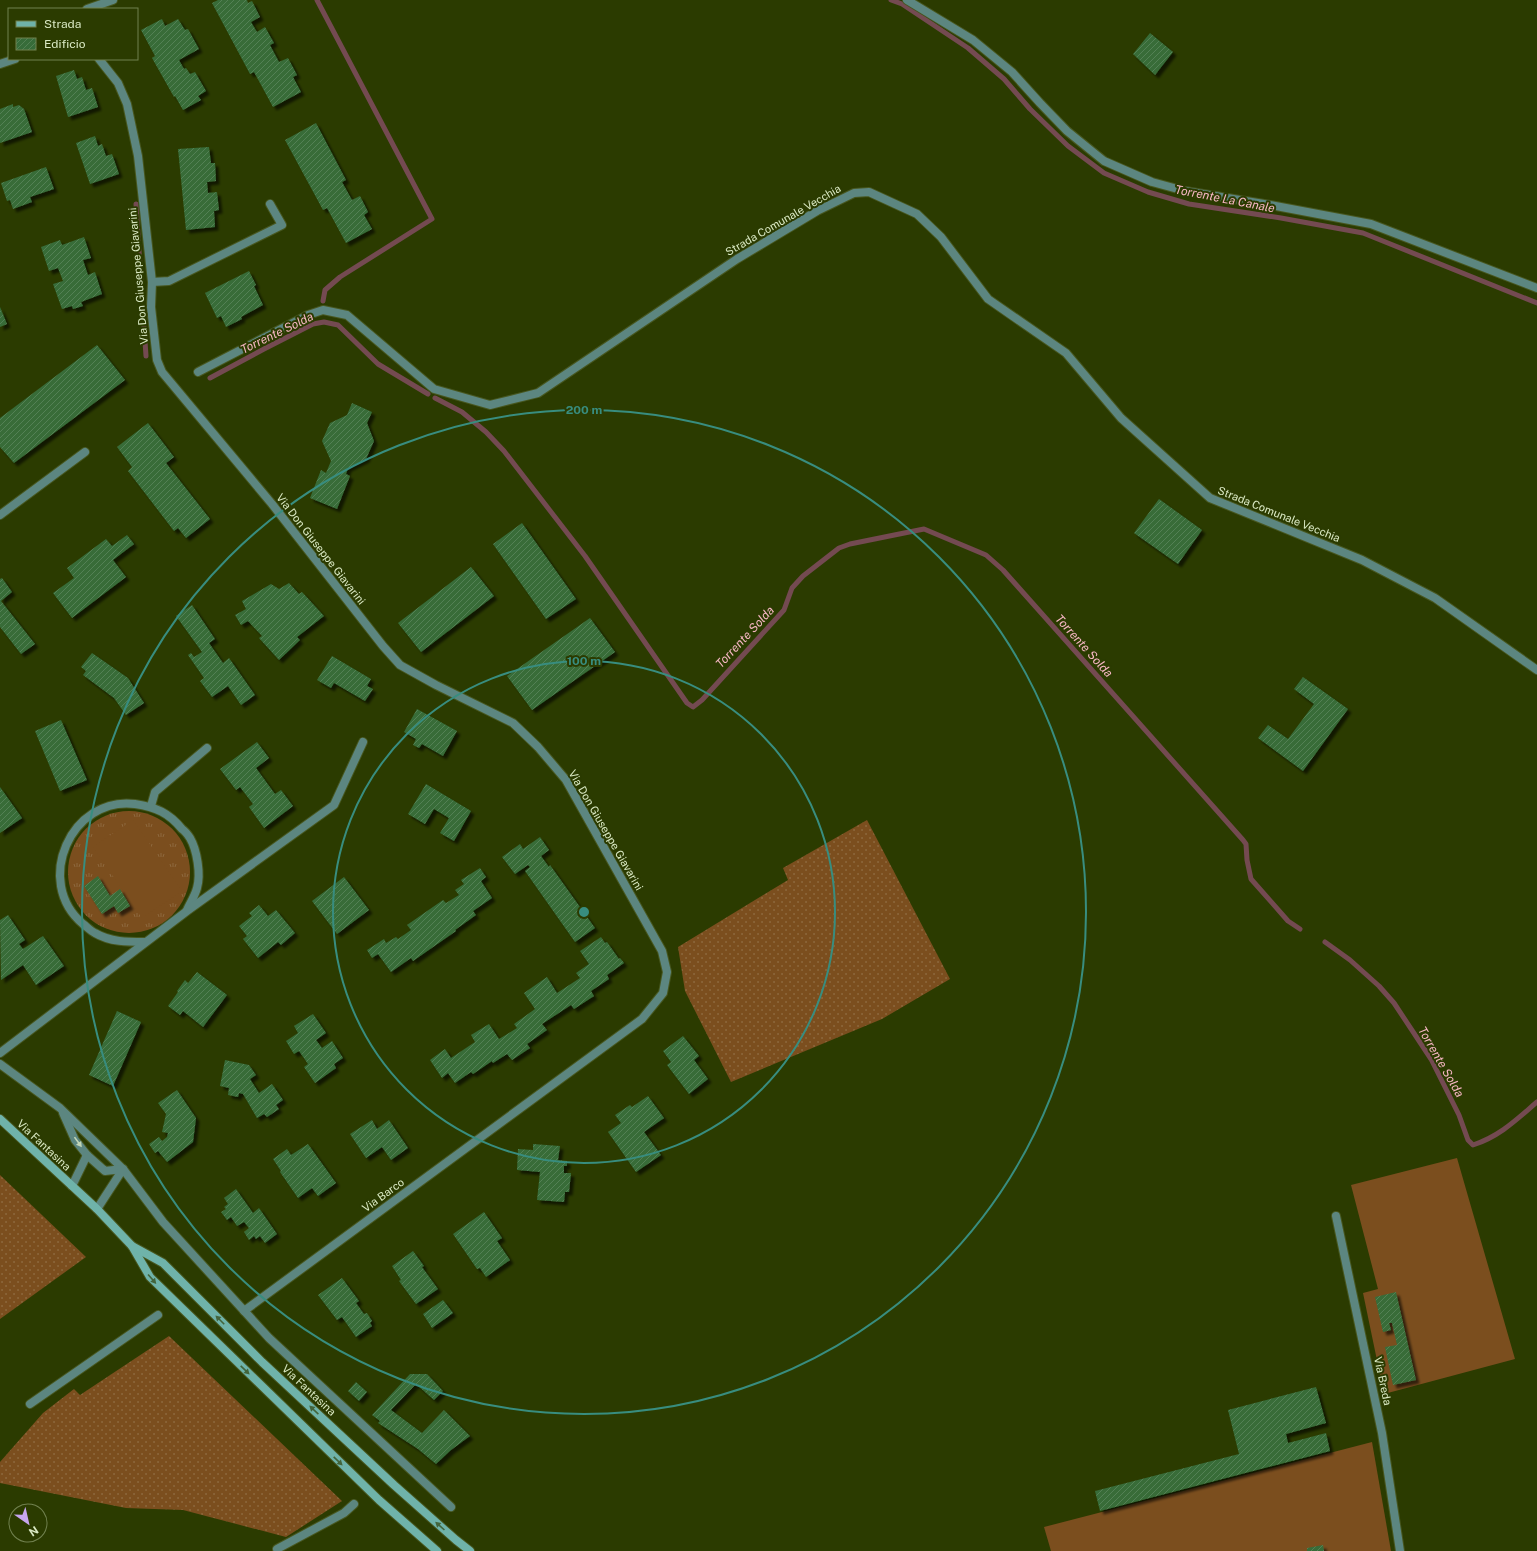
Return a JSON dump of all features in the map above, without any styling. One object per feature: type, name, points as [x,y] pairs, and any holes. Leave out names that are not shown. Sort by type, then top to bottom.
[{"type":"street","points":[[907,0],[973,40],[1012,72],[1067,131],[1104,161],[1152,182],[1185,191],[1270,204],[1371,224],[1537,288]]},
{"type":"street","points":[[91,8],[107,4]]},
{"type":"street","points":[[0,64],[12,60]]},
{"type":"street","name":"Via Don Giuseppe Giavarini","points":[[100,60],[118,83],[126,104],[138,156],[152,282],[151,308],[157,360],[162,372],[272,504],[383,646],[400,665],[436,685],[513,723],[538,746],[566,780],[662,951],[667,972]]},
{"type":"street","name":"Strada Comunale Vecchia","points":[[198,372],[308,315],[322,310],[347,315],[434,389],[490,404],[538,393],[737,258],[817,211],[854,192],[869,192],[917,214],[941,236],[988,299],[1066,353],[1121,418],[1210,498],[1362,560],[1422,591],[1435,598],[1537,670]]},
{"type":"street","points":[[152,282],[168,281],[282,225],[270,204]]},
{"type":"street","points":[[0,515],[85,452]]},
{"type":"street","points":[[0,1053],[145,942],[334,805],[363,742]]},
{"type":"street","points":[[151,806],[155,792],[207,748]]},
{"type":"street","points":[[145,942],[119,942],[95,933],[75,917],[63,895],[60,869],[65,844],[80,823],[101,809],[126,803],[151,806],[174,818],[190,838],[198,862],[198,888],[187,911]]},
{"type":"street","name":"Via Barco","points":[[244,1311],[642,1019],[663,992],[667,972]]},
{"type":"street","name":"Via Fantasina","points":[[0,1064],[60,1108],[123,1169]]},
{"type":"street","name":"Via Fantasina","points":[[60,1108],[75,1140],[105,1171],[123,1169]]},
{"type":"street","name":"Via Fantasina","points":[[0,1119],[97,1209],[132,1246],[155,1283],[379,1500],[437,1551]]},
{"type":"street","name":"Via Fantasina","points":[[72,1186],[88,1154]]},
{"type":"street","points":[[97,1209],[123,1169],[163,1222],[269,1338],[451,1507]]},
{"type":"street","name":"Via Breda","points":[[1336,1216],[1382,1433],[1400,1551]]},
{"type":"street","name":"Via Fantasina","points":[[132,1246],[163,1263],[262,1362],[376,1469],[470,1551]]},
{"type":"street","points":[[30,1404],[158,1315]]},
{"type":"street","points":[[277,1549],[344,1513],[354,1504]]},
{"type":"green space","points":[[129,811],[141,812],[152,816],[172,829],[185,849],[189,860],[189,884],[185,895],[172,915],[152,928],[141,932],[129,933],[117,932],[106,928],[86,915],[73,895],[69,884],[68,872],[69,860],[73,849],[86,829],[106,816],[117,812]]},
{"type":"green space","points":[[133,820],[182,891],[142,918],[93,847]]},
{"type":"green space","points":[[867,820],[950,979],[882,1019],[731,1082],[685,991],[678,947],[788,880],[783,868]]},
{"type":"green space","points":[[1457,1158],[1515,1359],[1384,1394],[1363,1293],[1378,1289],[1351,1185]]},
{"type":"green space","points":[[0,1175],[86,1257],[0,1319]]},
{"type":"green space","points":[[169,1336],[342,1501],[286,1537],[183,1510],[126,1508],[0,1483],[0,1462],[43,1413],[74,1389],[80,1395]]},
{"type":"green space","points":[[1372,1442],[1391,1551],[1051,1551],[1044,1527]]},
{"type":"building","points":[[218,0],[247,0],[248,3],[252,1],[260,17],[251,22],[257,32],[265,27],[274,43],[270,45],[279,62],[288,58],[297,75],[293,77],[301,92],[273,107],[254,72],[250,74],[212,3]]},
{"type":"building","points":[[162,19],[165,26],[178,19],[185,30],[188,29],[199,49],[179,60],[184,69],[186,68],[190,74],[195,72],[206,91],[198,96],[201,100],[183,110],[152,58],[155,56],[141,30]]},
{"type":"building","points":[[1150,33],[1173,52],[1155,75],[1133,54]]},
{"type":"building","points":[[74,70],[77,79],[82,77],[86,90],[92,88],[98,107],[68,117],[56,76]]},
{"type":"building","points":[[13,104],[13,107],[19,105],[24,109],[32,132],[0,143],[0,109]]},
{"type":"building","points":[[316,123],[346,180],[342,182],[352,200],[360,196],[368,212],[364,215],[372,229],[346,243],[327,208],[323,210],[285,140]]},
{"type":"building","points":[[95,136],[98,146],[102,144],[106,156],[112,154],[119,174],[90,184],[76,143]]},
{"type":"building","points":[[209,147],[211,163],[215,163],[216,181],[207,182],[208,193],[217,192],[219,210],[214,211],[215,227],[186,230],[178,149]]},
{"type":"building","points":[[46,167],[54,189],[30,197],[32,202],[13,209],[10,200],[7,201],[1,183]]},
{"type":"building","points":[[84,237],[91,258],[83,260],[88,275],[95,272],[102,294],[81,302],[83,306],[73,309],[72,306],[62,309],[53,284],[63,281],[58,268],[49,271],[41,247],[60,240],[62,245]]},
{"type":"building","points":[[249,271],[263,305],[241,317],[242,319],[226,327],[221,316],[217,318],[205,293]]},
{"type":"building","points":[[0,307],[7,324],[0,327]]},
{"type":"building","points":[[97,345],[125,380],[14,463],[0,447],[0,418]]},
{"type":"building","points":[[352,403],[372,412],[367,423],[374,441],[366,459],[348,468],[346,474],[350,476],[337,509],[310,498],[321,470],[326,473],[331,461],[322,441],[330,423],[347,415]]},
{"type":"building","points":[[148,423],[174,457],[166,463],[210,519],[186,538],[178,528],[174,531],[128,471],[132,467],[117,447]]},
{"type":"building","points":[[1159,499],[1202,530],[1178,564],[1134,533]]},
{"type":"building","points":[[522,523],[576,599],[546,619],[493,544]]},
{"type":"building","points":[[127,535],[134,544],[113,560],[126,577],[72,618],[53,593],[74,578],[67,568],[106,539],[112,546]]},
{"type":"building","points":[[471,567],[494,596],[421,652],[398,623]]},
{"type":"building","points":[[2,578],[12,592],[1,601],[35,644],[21,654],[0,627],[0,579]]},
{"type":"building","points":[[289,583],[299,594],[302,592],[324,616],[297,637],[300,640],[279,660],[259,638],[262,636],[248,621],[241,625],[235,615],[246,609],[242,601],[271,584],[279,589]]},
{"type":"building","points":[[192,605],[215,639],[209,643],[223,663],[229,658],[255,695],[241,705],[228,686],[212,697],[200,681],[204,678],[188,655],[191,653],[194,657],[202,652],[176,616]]},
{"type":"building","points":[[590,618],[615,652],[532,710],[507,676]]},
{"type":"building","points":[[92,653],[128,678],[144,703],[126,715],[114,698],[83,675],[86,671],[81,667]]},
{"type":"building","points":[[332,656],[371,679],[367,686],[373,689],[365,701],[334,683],[331,688],[317,680]]},
{"type":"building","points":[[1303,677],[1348,709],[1303,771],[1258,738],[1268,725],[1288,739],[1314,704],[1294,689]]},
{"type":"building","points":[[417,709],[457,731],[443,756],[422,744],[419,748],[413,745],[416,739],[404,732]]},
{"type":"building","points":[[61,720],[87,780],[60,791],[35,731]]},
{"type":"building","points":[[257,742],[269,758],[256,768],[275,794],[281,790],[293,806],[264,828],[249,807],[253,804],[240,787],[236,790],[220,769]]},
{"type":"building","points":[[426,784],[471,811],[454,841],[440,833],[449,818],[434,809],[425,824],[408,814]]},
{"type":"building","points":[[0,787],[22,818],[0,833]]},
{"type":"building","points":[[540,837],[549,850],[541,856],[549,867],[550,865],[595,928],[575,942],[525,871],[530,867],[528,865],[515,874],[502,857],[520,844],[523,849]]},
{"type":"building","points":[[480,868],[486,877],[481,881],[492,898],[473,911],[476,915],[413,961],[411,958],[391,972],[378,954],[372,958],[367,950],[384,939],[386,943],[396,937],[398,939],[411,930],[407,925],[443,900],[446,903],[459,895],[455,890],[464,884],[461,880]]},
{"type":"building","points":[[98,876],[110,896],[120,889],[130,906],[118,913],[114,906],[102,914],[84,886]]},
{"type":"building","points":[[344,877],[369,910],[337,934],[312,901]]},
{"type":"building","points":[[259,905],[268,916],[276,910],[295,933],[281,945],[278,942],[258,958],[243,939],[247,936],[239,926],[252,916],[249,913]]},
{"type":"building","points":[[8,915],[25,940],[19,944],[23,949],[43,936],[64,966],[36,985],[23,965],[1,980],[0,920]]},
{"type":"building","points":[[601,937],[624,963],[607,975],[609,979],[591,991],[594,996],[574,1009],[571,1005],[542,1024],[547,1030],[527,1044],[530,1048],[512,1060],[507,1054],[493,1063],[492,1061],[473,1074],[471,1072],[455,1083],[448,1073],[442,1078],[430,1060],[445,1049],[451,1058],[475,1042],[471,1035],[489,1024],[499,1039],[517,1028],[514,1024],[535,1009],[524,993],[547,977],[557,993],[580,978],[576,973],[589,964],[580,951]]},
{"type":"building","points":[[197,972],[227,995],[203,1027],[183,1011],[180,1015],[168,1006],[185,980],[188,983]]},
{"type":"building","points":[[117,1011],[141,1022],[113,1086],[89,1075]]},
{"type":"building","points":[[313,1014],[326,1033],[316,1040],[322,1048],[332,1041],[343,1058],[334,1064],[336,1068],[315,1083],[304,1067],[308,1064],[299,1051],[294,1054],[286,1041],[298,1033],[294,1026]]},
{"type":"building","points":[[683,1036],[699,1056],[694,1060],[708,1079],[689,1094],[667,1065],[671,1062],[663,1051]]},
{"type":"building","points":[[225,1060],[249,1065],[256,1075],[250,1079],[259,1093],[272,1084],[283,1100],[276,1105],[279,1109],[267,1117],[264,1114],[257,1118],[243,1094],[239,1093],[238,1097],[228,1095],[229,1088],[220,1086]]},
{"type":"building","points":[[177,1090],[196,1118],[193,1142],[167,1162],[158,1151],[155,1153],[149,1144],[159,1137],[162,1141],[167,1137],[168,1133],[162,1132],[166,1114],[158,1103]]},
{"type":"building","points":[[648,1096],[664,1118],[644,1132],[661,1155],[636,1172],[608,1132],[621,1123],[615,1115],[630,1105],[632,1107]]},
{"type":"building","points":[[372,1120],[377,1129],[389,1120],[408,1148],[391,1160],[382,1147],[366,1158],[350,1134]]},
{"type":"building","points":[[308,1144],[336,1183],[318,1196],[312,1188],[298,1198],[273,1159],[287,1149],[291,1155]]},
{"type":"building","points":[[533,1144],[560,1146],[558,1160],[567,1161],[567,1166],[564,1166],[564,1173],[571,1173],[569,1192],[565,1192],[564,1202],[537,1200],[540,1172],[517,1170],[518,1149],[533,1150]]},
{"type":"building","points":[[236,1189],[253,1213],[259,1208],[277,1234],[265,1243],[260,1236],[256,1239],[254,1236],[249,1240],[244,1232],[249,1228],[244,1222],[237,1226],[231,1217],[227,1220],[221,1212],[226,1209],[224,1207],[228,1204],[224,1198]]},
{"type":"building","points":[[484,1212],[502,1238],[497,1241],[510,1260],[486,1277],[480,1268],[477,1269],[453,1234]]},
{"type":"building","points":[[413,1251],[424,1266],[422,1267],[438,1289],[416,1304],[399,1281],[401,1280],[392,1266]]},
{"type":"building","points":[[342,1278],[359,1301],[356,1303],[364,1314],[367,1313],[372,1321],[370,1323],[372,1326],[356,1337],[342,1317],[337,1320],[318,1295]]},
{"type":"building","points":[[1396,1292],[1416,1380],[1393,1385],[1385,1347],[1397,1345],[1392,1323],[1389,1323],[1391,1330],[1383,1332],[1375,1297]]},
{"type":"building","points":[[443,1300],[453,1313],[432,1328],[423,1314]]},
{"type":"building","points":[[410,1374],[427,1374],[443,1391],[434,1400],[416,1384],[391,1410],[422,1433],[444,1410],[470,1436],[451,1450],[436,1464],[418,1449],[378,1423],[380,1421],[372,1415]]},
{"type":"building","points":[[356,1382],[367,1392],[359,1401],[348,1391]]},
{"type":"building","points":[[1316,1387],[1326,1423],[1286,1434],[1288,1443],[1326,1433],[1330,1451],[1100,1511],[1095,1491],[1239,1454],[1228,1410]]},
{"type":"building","points":[[1323,1545],[1324,1551],[1307,1551],[1307,1548]]},
{"type":"waterway","points":[[317,0],[432,219],[340,277],[325,290],[323,301]]},
{"type":"waterway","name":"Torrente La Canale","points":[[891,0],[902,4],[968,48],[1004,79],[1030,109],[1068,146],[1104,173],[1148,192],[1189,204],[1281,218],[1363,233],[1537,303]]},
{"type":"waterway","name":"Torrente Solda","points":[[136,204],[142,298]]},
{"type":"waterway","name":"Torrente Solda","points":[[143,312],[146,356]]},
{"type":"waterway","name":"Torrente Solda","points":[[210,378],[313,324],[324,322],[338,325],[378,364],[428,394]]},
{"type":"waterway","name":"Torrente Solda","points":[[435,398],[462,412],[486,432],[504,451],[585,556],[687,703],[693,707],[702,700],[784,610],[792,588],[803,576],[839,548],[850,544],[924,529],[986,555],[1003,570],[1243,840],[1246,844],[1247,860],[1251,879],[1288,921],[1300,929]]},
{"type":"waterway","name":"Torrente Solda","points":[[1325,942],[1350,960],[1379,986],[1394,1003],[1431,1059],[1459,1115],[1468,1140],[1473,1145],[1500,1132],[1537,1102]]}]
